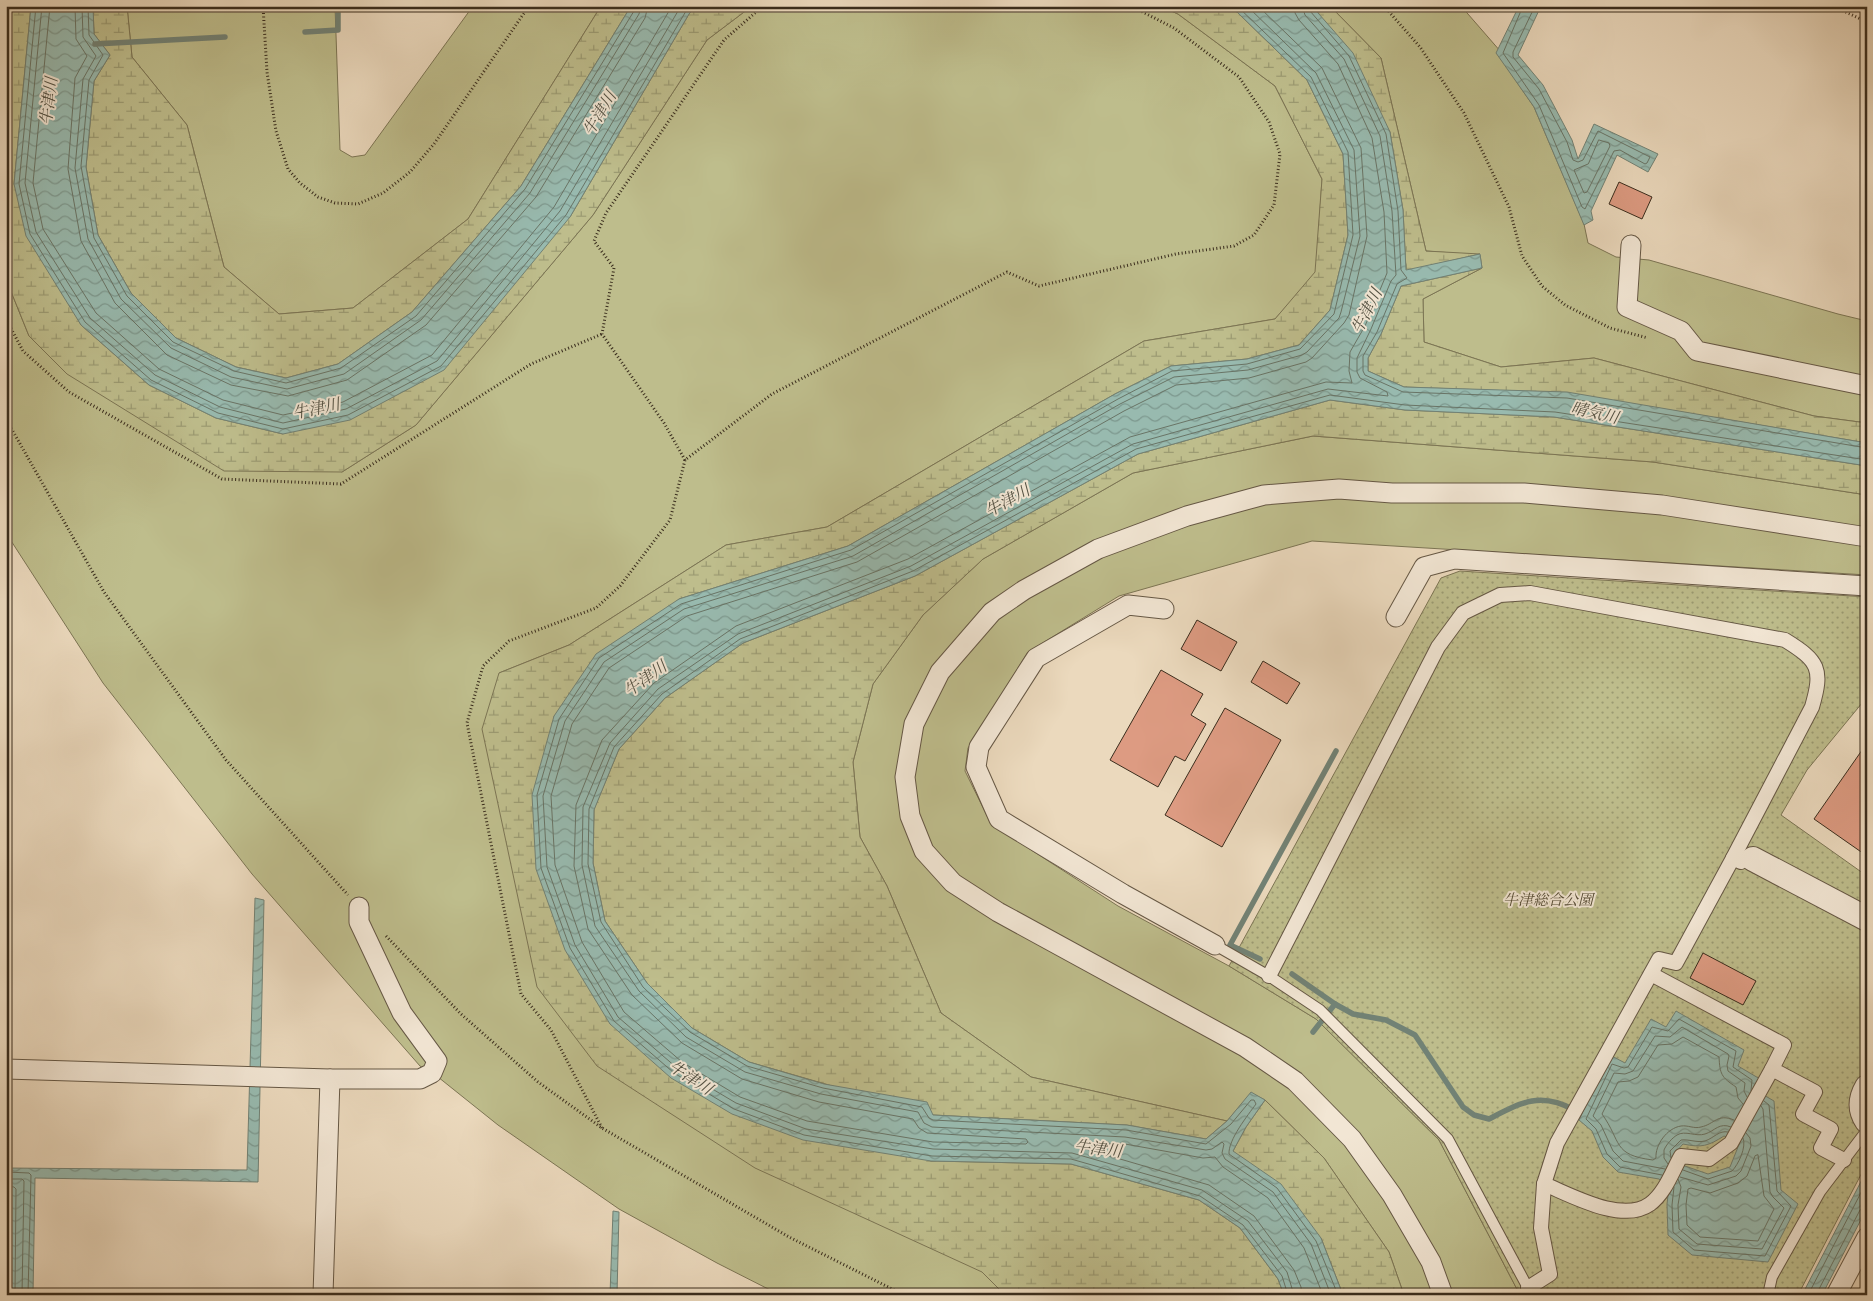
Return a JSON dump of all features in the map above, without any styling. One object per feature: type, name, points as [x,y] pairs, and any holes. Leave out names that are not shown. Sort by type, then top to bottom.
[{"type":"street","points":[[1631,245],[1628,306],[1681,331],[1697,351],[1867,386]]},
{"type":"street","points":[[1443,1295],[1432,1262],[1392,1195],[1352,1139],[1295,1081],[1245,1047],[1108,974],[998,912],[953,883],[924,850],[910,816],[905,777],[914,724],[940,672],[992,612],[1024,590],[1098,550],[1187,516],[1264,495],[1339,489],[1392,493],[1524,493],[1662,505],[1867,537]]},
{"type":"street","points":[[1396,618],[1424,567],[1454,559],[1867,586]]},
{"type":"street","points":[[1269,976],[1438,646],[1462,613],[1500,595],[1530,593],[1786,640],[1804,651],[1816,668],[1818,684],[1812,707],[1743,858],[1676,963],[1659,959],[1556,1143],[1544,1184],[1540,1228],[1550,1274],[1528,1291]]},
{"type":"street","points":[[1164,609],[1128,605],[1036,658],[978,747],[976,767],[999,819],[1123,894],[1215,945]]},
{"type":"street","points":[[1743,858],[1867,919]]},
{"type":"street","points":[[6,1069],[330,1079],[420,1079],[432,1073],[437,1061],[402,1013],[358,922],[359,907]]},
{"type":"street","points":[[1544,1184],[1612,1210],[1630,1211],[1649,1204],[1664,1189],[1681,1156],[1709,1159],[1731,1143],[1772,1069],[1784,1045],[1651,974]]},
{"type":"street","points":[[1772,1069],[1815,1092],[1803,1114],[1831,1129],[1821,1148],[1844,1160]]},
{"type":"street","points":[[323,1295],[330,1079]]},
{"type":"street","points":[[1867,1087],[1860,1102],[1863,1115],[1867,1121]]},
{"type":"street","points":[[1836,1295],[1867,1237]]},
{"type":"lane","points":[[1215,945],[1269,976],[1320,1010],[1448,1138],[1528,1291]]},
{"type":"lane","points":[[1768,1295],[1772,1276],[1820,1192],[1867,1130]]},
{"type":"path","points":[[263,6],[267,72],[276,131],[288,169],[318,197],[335,203],[358,204],[383,193],[403,177],[434,144],[529,6]]},
{"type":"path","points":[[685,460],[664,423],[602,334],[614,268],[594,241],[606,213],[724,40],[763,6]]},
{"type":"path","points":[[602,1128],[551,1030],[521,994],[467,722],[483,666],[509,641],[596,608],[620,586],[670,520],[685,460],[772,394],[1007,272],[1039,286],[1176,254],[1234,246],[1254,235],[1274,205],[1280,154],[1270,122],[1239,77],[1174,28],[1131,6]]},
{"type":"path","points":[[1384,6],[1420,47],[1464,113],[1509,206],[1522,256],[1542,286],[1565,305],[1610,328],[1648,338]]},
{"type":"path","points":[[1834,6],[1867,22]]},
{"type":"path","points":[[6,319],[23,351],[69,392],[222,479],[342,484],[531,364],[602,334]]},
{"type":"path","points":[[6,419],[110,600],[226,760],[359,907],[468,1020],[538,1082],[602,1128],[789,1237],[904,1295]]},
{"type":"green space","points":[[6,6],[31,6],[14,184],[81,325],[149,385],[216,418],[283,434],[570,217],[689,14],[696,6],[752,6],[707,40],[593,215],[416,425],[342,472],[224,471],[67,374],[29,336],[6,279]]},
{"type":"green space","points":[[93,6],[127,6],[132,57],[187,125],[224,267],[279,314],[353,308],[468,219],[601,6],[631,6],[521,186],[412,312],[338,364],[286,378],[236,367],[176,338],[131,293],[98,235],[86,167],[94,81],[110,55],[94,34]]},
{"type":"green space","points":[[127,6],[335,6],[340,150],[352,157],[365,155],[473,6],[601,6],[468,219],[353,308],[279,314],[224,267],[187,125],[132,57]]},
{"type":"green space","points":[[752,6],[1160,6],[1178,14],[1275,86],[1322,179],[1316,273],[1275,319],[1144,341],[827,527],[726,545],[569,645],[499,673],[982,1272],[1005,1295],[780,1295],[619,1209],[498,1125],[438,1077],[420,1066],[252,874],[103,683],[6,533],[6,279],[29,336],[342,472],[416,425],[593,215],[707,40]]},
{"type":"green space","points":[[1160,6],[1225,6],[1237,12],[1307,80],[1343,154],[1348,235],[1330,310],[1299,345],[1247,359],[1171,366],[1115,394],[848,546],[679,599],[554,716],[610,1024],[931,1161],[1071,1164],[1199,1200],[1240,1228],[1278,1279],[1284,1295],[1005,1295],[982,1272],[755,1168],[597,1066],[537,987],[482,729],[499,673],[569,645],[726,545],[827,527],[1144,341],[1275,319],[1315,272],[1322,179],[1275,86],[1178,14]]},
{"type":"green space","points":[[1312,6],[1330,6],[1381,58],[1426,251],[1480,254],[1406,271],[1403,210],[1390,132]]},
{"type":"green space","points":[[1330,6],[1461,6],[1501,52],[1497,53],[1534,107],[1584,224],[1588,243],[1616,257],[1649,260],[1867,321],[1867,423],[1814,416],[1594,358],[1501,367],[1424,342],[1423,299],[1482,268],[1480,255],[1426,251],[1381,58]]},
{"type":"green space","points":[[1482,268],[1423,299],[1424,342],[1501,367],[1594,358],[1814,416],[1867,423],[1867,443],[1567,393],[1404,387],[1368,371],[1368,358],[1381,334],[1401,286]]},
{"type":"green space","points":[[1330,400],[1405,410],[1554,417],[1867,466],[1867,495],[1653,462],[1313,436],[1133,473],[983,559],[923,615],[873,684],[853,762],[860,837],[887,886],[941,1013],[1031,1077],[1227,1121],[1206,1139],[1126,1125],[933,1115],[749,1062],[692,1028],[647,983],[605,921],[593,863],[594,809],[619,749],[665,698],[743,643],[915,576],[1138,454]]},
{"type":"green space","points":[[1313,436],[1653,462],[1867,495],[1867,575],[1312,541],[1119,596],[1028,652],[968,748],[965,771],[991,824],[1118,906],[1229,966],[1316,1019],[1439,1140],[1520,1295],[1404,1295],[1389,1252],[1324,1158],[1265,1100],[1251,1093],[1227,1121],[1031,1077],[941,1013],[887,886],[860,837],[853,762],[873,684],[923,615],[983,559],[1133,473]]},
{"type":"green space","name":"牛津総合公園","points":[[1460,571],[1867,597],[1867,697],[1807,770],[1781,815],[1867,876],[1867,1163],[1798,1295],[1520,1295],[1439,1140],[1316,1019],[1229,966],[1441,578]]},
{"type":"green space","points":[[1265,1100],[1324,1158],[1389,1252],[1404,1295],[1343,1295],[1321,1238],[1233,1151],[1246,1127]]},
{"type":"water","name":"牛津川","points":[[31,6],[93,6],[94,34],[110,55],[94,81],[86,167],[98,235],[131,293],[176,338],[236,367],[286,378],[338,364],[412,312],[521,186],[631,6],[696,6],[689,14],[570,217],[444,370],[350,420],[283,434],[216,418],[149,385],[81,325],[26,236],[14,184]]},
{"type":"water","points":[[1225,6],[1312,6],[1353,53],[1390,132],[1403,210],[1406,270],[1480,254],[1482,268],[1401,286],[1381,334],[1368,358],[1368,371],[1404,387],[1567,392],[1867,443],[1867,466],[1554,417],[1405,410],[1330,400],[1138,454],[915,576],[743,643],[665,698],[619,749],[594,810],[593,863],[605,921],[647,983],[692,1028],[749,1062],[824,1084],[927,1102],[933,1115],[1127,1125],[1206,1139],[1227,1121],[1251,1092],[1265,1100],[1246,1127],[1233,1151],[1281,1184],[1321,1238],[1343,1295],[1284,1295],[1278,1279],[1240,1228],[1199,1200],[1071,1164],[931,1161],[803,1140],[732,1114],[671,1078],[610,1024],[565,950],[536,869],[532,795],[554,716],[596,654],[679,599],[848,546],[1115,394],[1171,366],[1247,359],[1299,345],[1330,310],[1348,235],[1343,154],[1307,80],[1237,12]]},
{"type":"water","points":[[1519,6],[1541,6],[1518,55],[1543,85],[1572,140],[1578,159],[1594,124],[1658,154],[1648,172],[1617,155],[1591,211],[1593,220],[1584,225],[1534,107],[1496,53]]},
{"type":"water","points":[[255,898],[264,900],[258,1182],[35,1178],[33,1295],[6,1295],[6,1168],[247,1170]]},
{"type":"water","points":[[1676,1011],[1744,1050],[1738,1066],[1760,1079],[1755,1090],[1774,1101],[1781,1190],[1798,1204],[1768,1262],[1692,1255],[1668,1235],[1667,1204],[1669,1187],[1659,1179],[1618,1172],[1603,1157],[1592,1131],[1579,1120],[1610,1055],[1625,1063],[1651,1019],[1666,1027]],"holes":[[[1724,1136],[1740,1142],[1730,1167],[1708,1174],[1682,1165],[1674,1154],[1683,1144],[1705,1145]]]},
{"type":"water","points":[[1867,1170],[1867,1208],[1822,1295],[1802,1295]]},
{"type":"water","points":[[613,1211],[619,1212],[617,1295],[610,1295]]},
{"type":"building","points":[[1619,182],[1652,197],[1642,219],[1609,204]]},
{"type":"building","points":[[1197,620],[1237,642],[1221,671],[1181,649]]},
{"type":"building","points":[[1263,661],[1300,683],[1287,704],[1251,682]]},
{"type":"building","points":[[1161,670],[1203,694],[1191,715],[1206,724],[1185,761],[1175,756],[1158,787],[1110,760]]},
{"type":"building","points":[[1225,708],[1281,740],[1222,847],[1165,815]]},
{"type":"building","points":[[1867,743],[1867,856],[1814,819]]},
{"type":"building","points":[[1703,953],[1756,981],[1743,1005],[1690,978]]},
{"type":"waterway","points":[[305,32],[338,30],[338,6]]},
{"type":"waterway","points":[[95,44],[225,37]]},
{"type":"waterway","points":[[1260,959],[1230,945],[1336,751]]},
{"type":"waterway","points":[[1292,974],[1335,1004],[1353,1014],[1386,1020],[1415,1035],[1463,1107],[1474,1115],[1489,1119],[1521,1104],[1540,1100],[1562,1104],[1574,1110]]},
{"type":"waterway","points":[[1313,1032],[1335,1004]]},
{"type":"water label","name":"晴気川","points":[[1595,412]]}]
